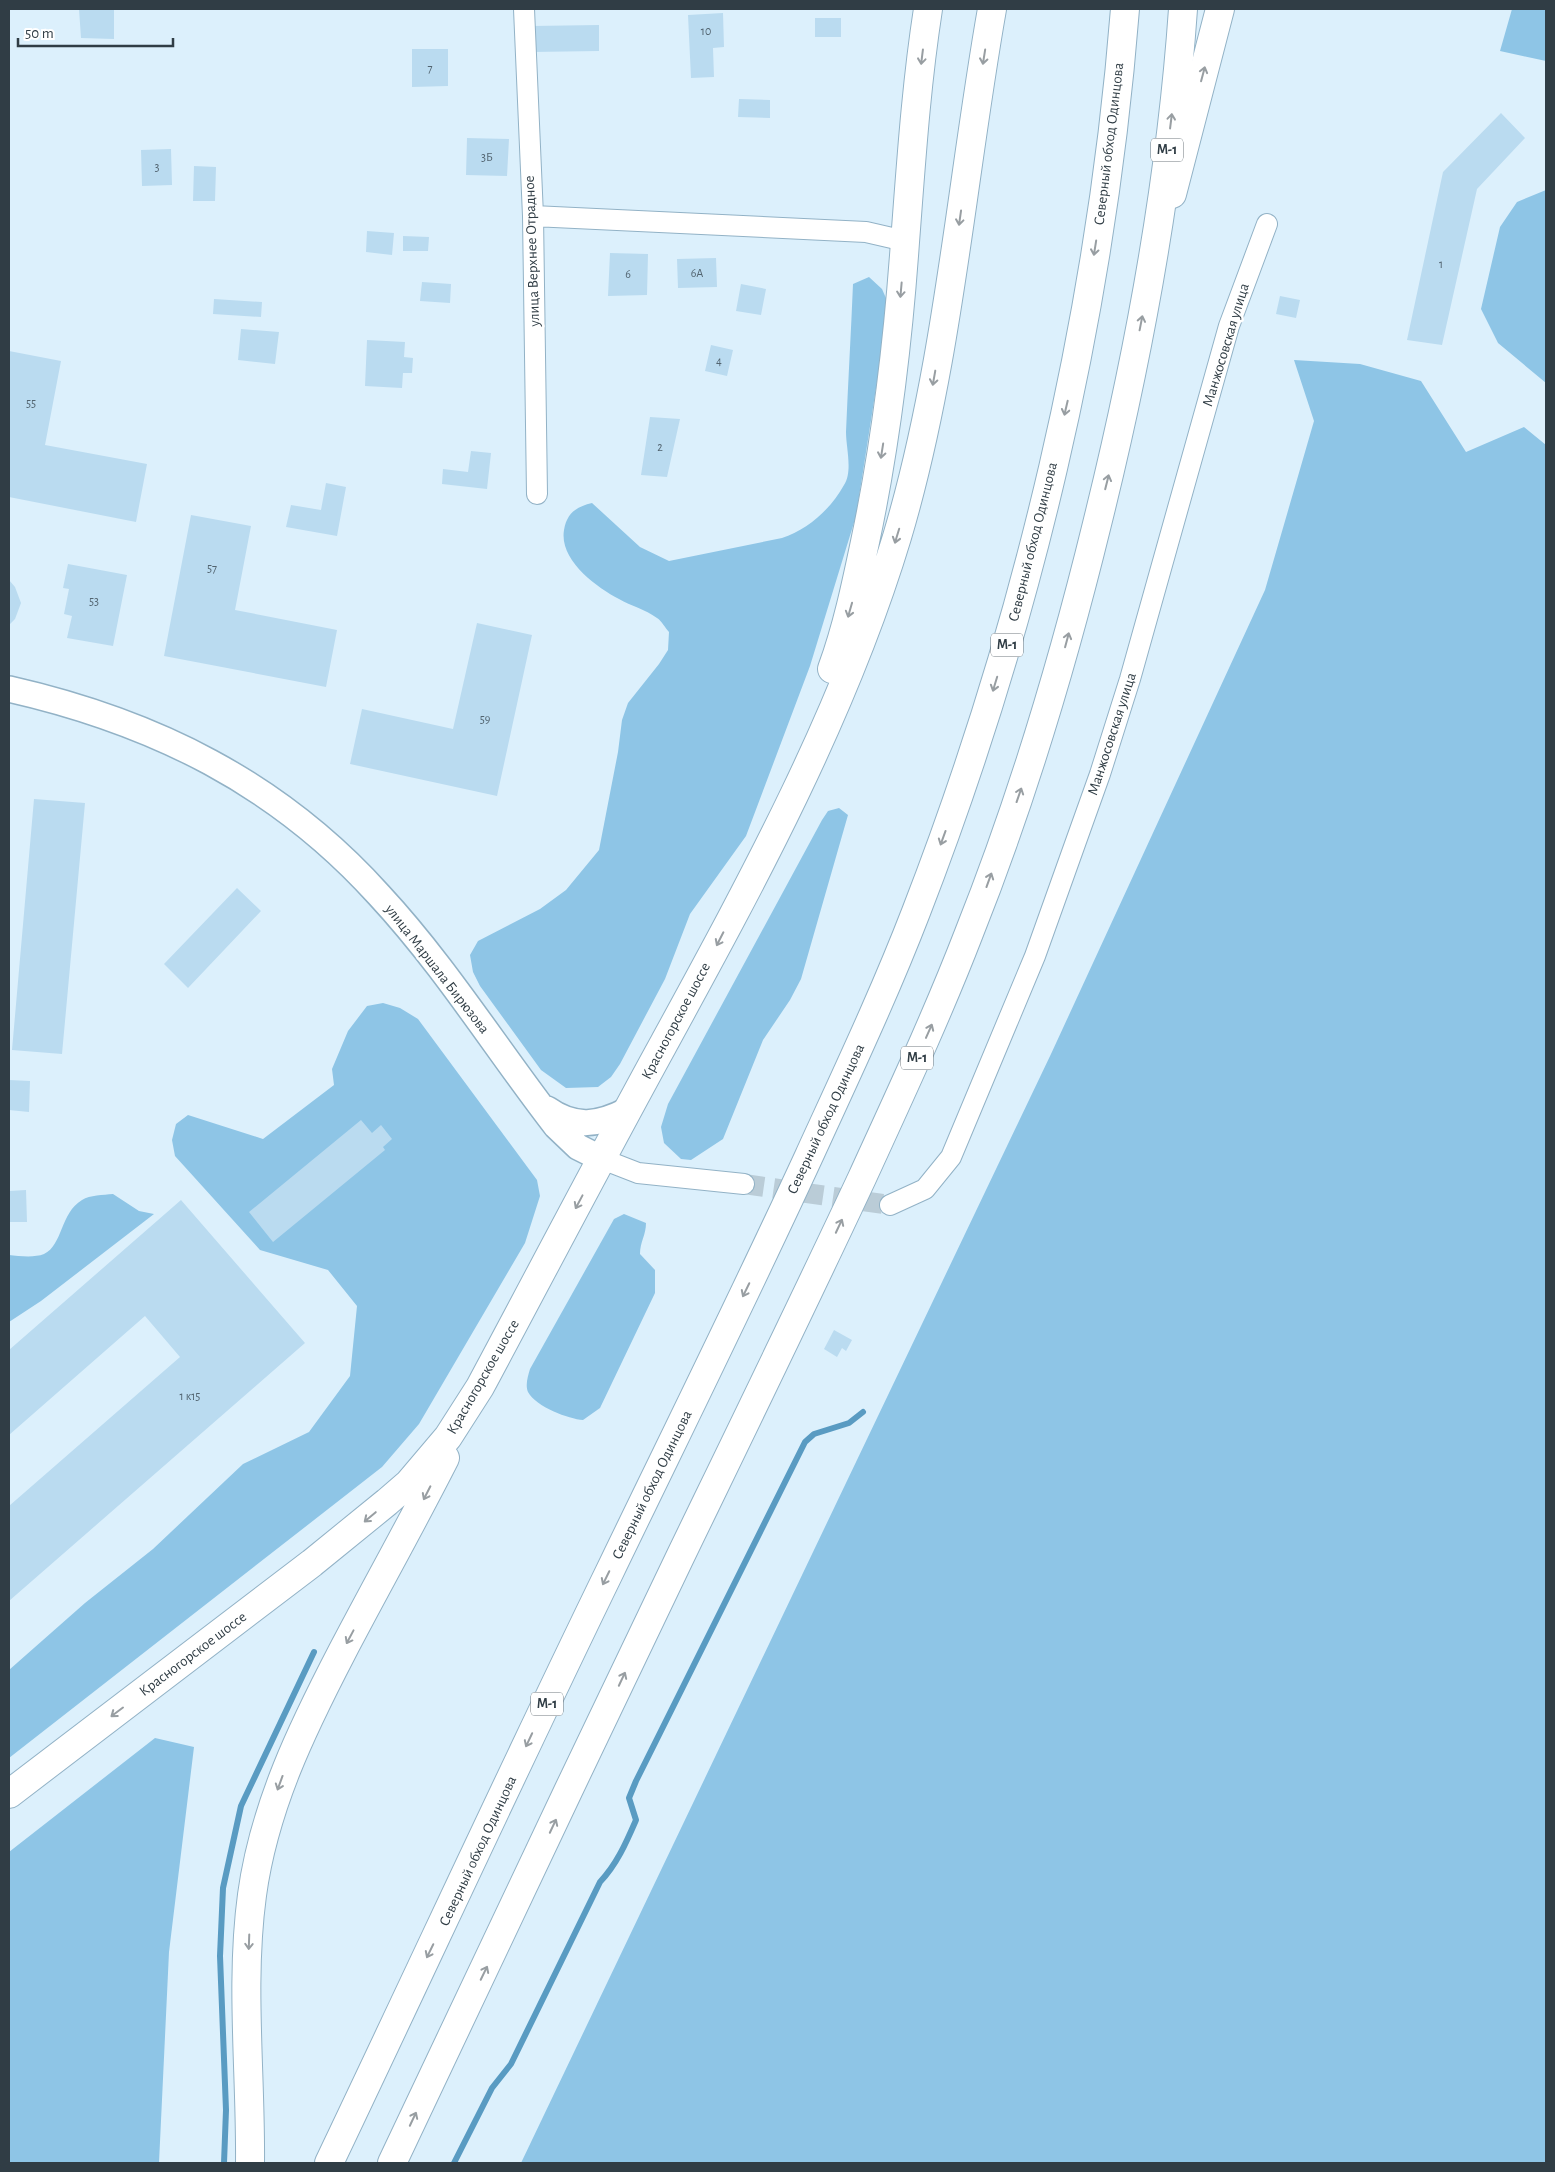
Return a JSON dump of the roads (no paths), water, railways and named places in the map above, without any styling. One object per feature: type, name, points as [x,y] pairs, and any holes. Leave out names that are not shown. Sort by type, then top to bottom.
[{"type":"main road","points":[[742,896],[779,811],[812,724],[835,661],[854,595],[886,428],[905,241],[908,181],[928,9]]},
{"type":"main road","points":[[742,896],[785,813],[851,667],[897,536],[930,396],[992,9]]},
{"type":"main road","name":"Северный обход Одинцова","points":[[329,2163],[600,1590],[767,1246],[876,1010],[918,908],[980,734],[1007,646],[1055,456],[1073,374],[1093,262],[1115,111],[1125,9]]},
{"type":"main road","name":"М-1","points":[[392,2163],[644,1632],[819,1270],[937,1014],[971,929],[1031,760],[1062,661],[1119,436],[1147,291],[1167,153],[1183,9]]},
{"type":"main road","points":[[1147,291],[1220,9]]},
{"type":"main road","name":"Красногорское шоссе","points":[[9,1794],[304,1569],[387,1502],[409,1483],[448,1437],[480,1387],[742,896]]},
{"type":"main road","points":[[250,2163],[249,1924],[257,1866],[271,1811],[289,1760],[313,1708],[416,1514],[480,1387]]},
{"type":"street","name":"улица Верхнее Отрадное","points":[[524,9],[533,216],[537,494]]},
{"type":"street","points":[[533,216],[866,232],[905,241]]},
{"type":"street","name":"Манжосовская улица","points":[[890,1205],[925,1189],[952,1157],[1035,956],[1100,774],[1130,679],[1229,326],[1267,224]]},
{"type":"street","name":"улица Маршала Бирюзова","points":[[9,689],[58,700],[159,736],[239,778],[298,819],[344,858],[428,952],[556,1126],[578,1146],[602,1159]]},
{"type":"street","points":[[533,1096],[561,1118],[576,1122],[591,1123],[608,1120],[628,1110]]},
{"type":"street","points":[[602,1159],[638,1173],[744,1184]]},
{"type":"waterway","points":[[454,2163],[492,2088],[511,2064],[600,1882],[616,1861],[625,1845],[636,1820],[629,1798],[636,1781],[805,1442],[814,1434],[849,1423],[863,1412]]},
{"type":"waterway","points":[[224,2163],[226,2110],[220,1956],[223,1888],[241,1806],[314,1652]]},
{"type":"tunnel","points":[[744,1184],[890,1205]]}]
